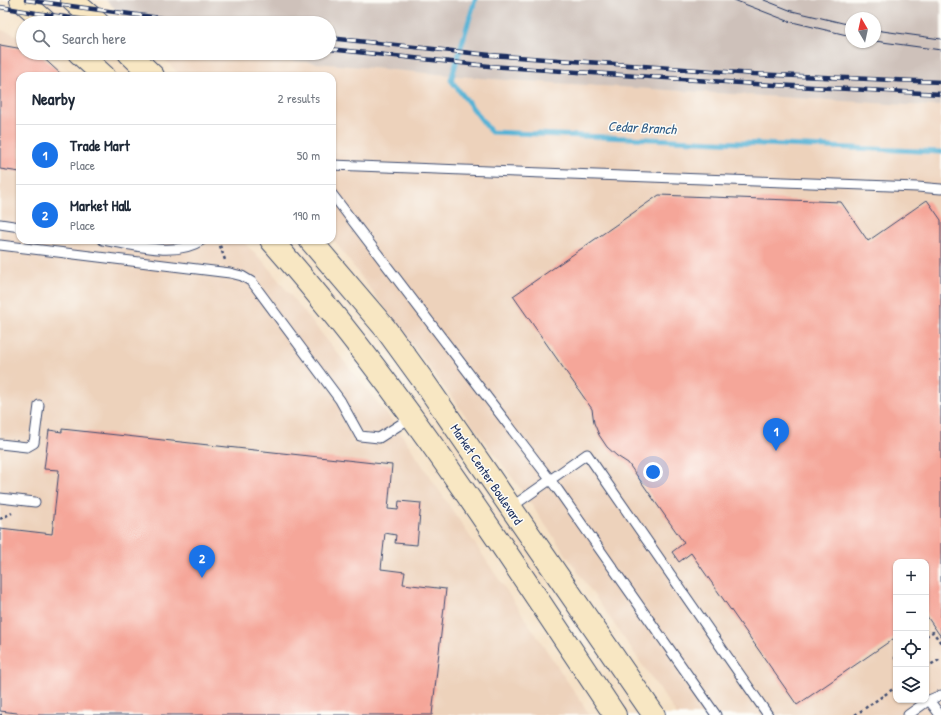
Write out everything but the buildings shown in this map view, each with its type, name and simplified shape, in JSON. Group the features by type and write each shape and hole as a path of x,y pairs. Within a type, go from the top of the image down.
{"street":[{"path":"21,0 39,16"},
{"path":"78,2 91,16"},
{"path":"87,60 100,72"},
{"path":"136,60 149,72"},
{"name":"Market Center Boulevard","path":"275,244 298,270 350,334 412,417 487,523 615,715"},
{"name":"Market Center Boulevard","path":"313,244 385,328 422,379 654,715"},
{"path":"487,523 510,508"}],"lane":[{"path":"336,165 941,189"},
{"path":"336,199 550,482 558,490 716,715"},
{"path":"0,224 16,226"},
{"path":"0,244 230,273 242,276 252,282 340,400 360,436 379,438 412,417"},
{"path":"129,244 170,249 182,248 195,244"},
{"path":"0,444 27,447 34,443 39,405"},
{"path":"510,508 550,482 587,454 768,715"},
{"path":"0,498 35,502"},
{"path":"940,715 929,700 941,695"},
{"path":"908,715 925,703"}],"path":[{"path":"219,244 230,273"},
{"path":"929,634 933,632 941,643"},
{"path":"928,667 941,659"},
{"path":"855,715 893,689"}],"shaded area":[{"path":"106,0 941,0 941,106 491,79 283,60 336,60 336,16 122,16"},
{"path":"0,30 16,35 16,60 49,60 62,72 16,72 16,244 245,244 263,261 394,423 590,715 0,715"},
{"path":"165,60 283,60 491,79 941,106 941,715 677,715 517,484 336,243 336,72 177,72"}],"waterway":[{"name":"Cedar Branch","path":"475,0 451,80 491,132 941,152"}],"tram line":[{"path":"734,0 788,21 845,35"},
{"path":"764,0 792,11 845,24"},
{"path":"881,31 941,39"},
{"path":"881,42 941,50"}],"railway":[{"path":"26,0 145,16"},
{"path":"0,7 58,16"},
{"path":"336,39 490,55 754,74 941,82"},
{"path":"336,50 489,66 755,84 941,94"}],"place":[{"name":"Trade Mart","path":"776,451"},
{"name":"Market Hall","path":"202,578"}]}
